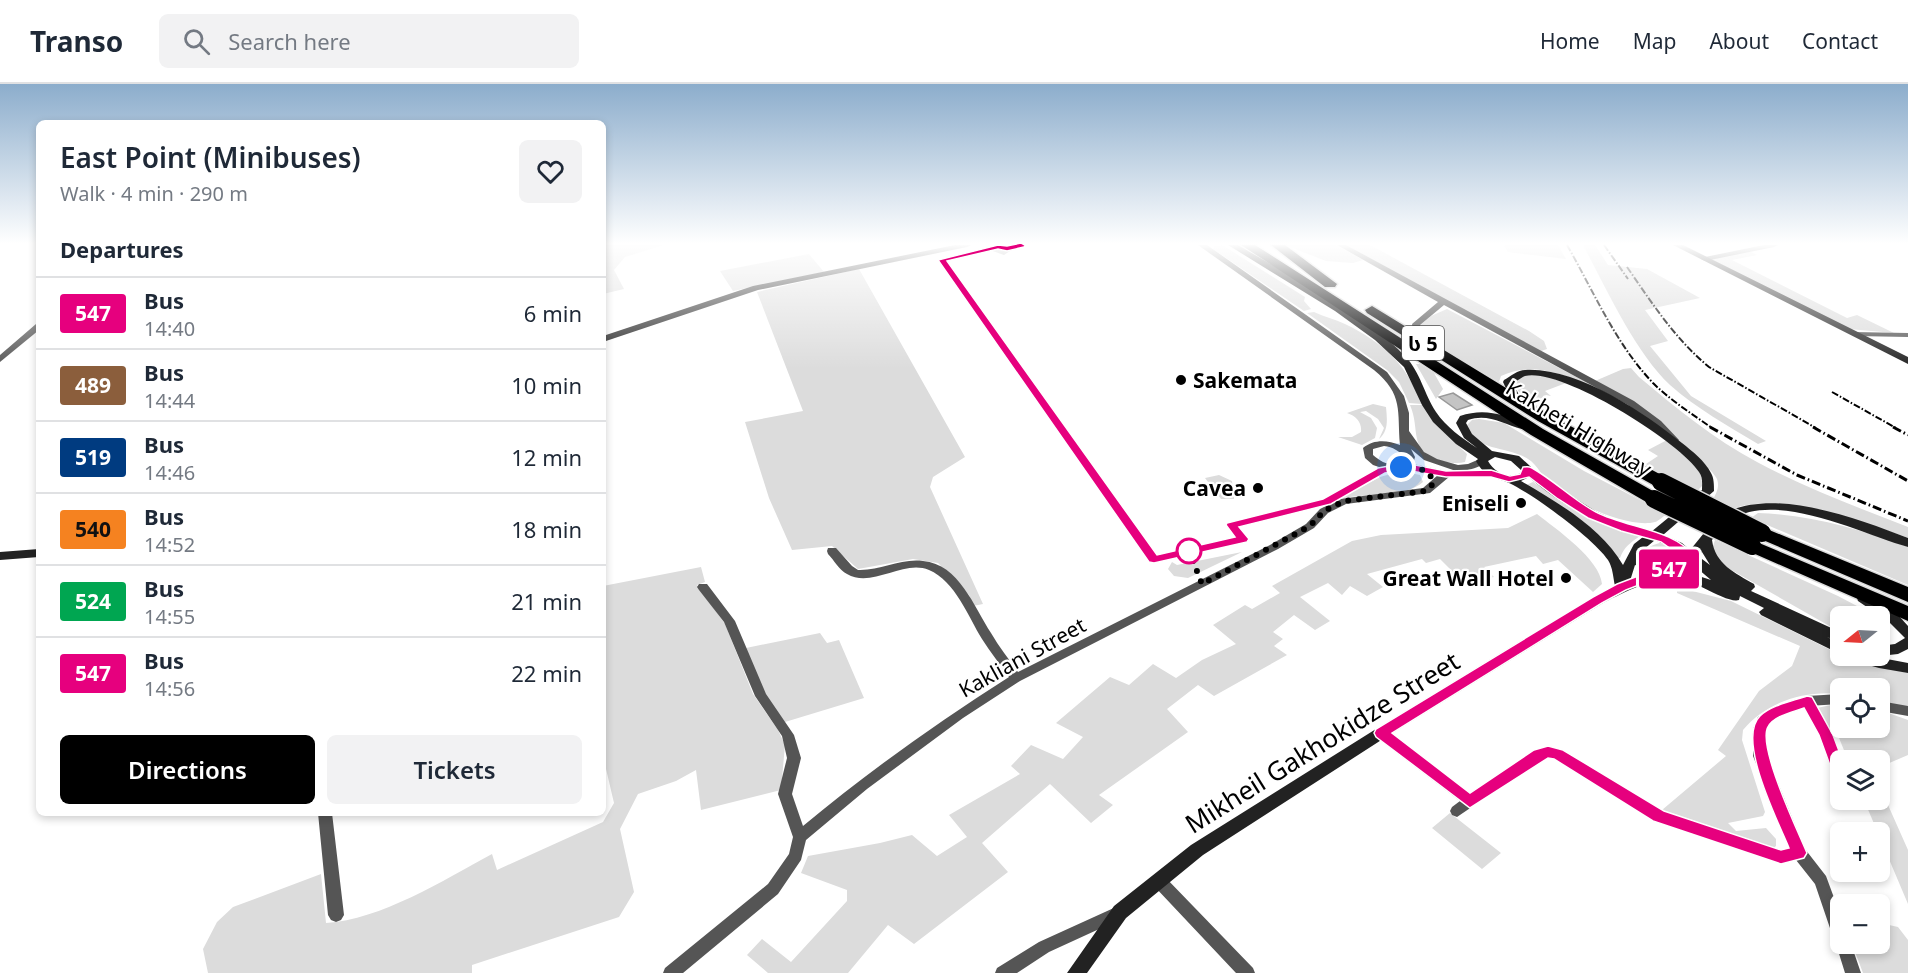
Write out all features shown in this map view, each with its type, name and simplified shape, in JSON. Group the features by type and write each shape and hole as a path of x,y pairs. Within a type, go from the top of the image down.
{"highway":[{"name":"Kakheti Highway","path":"1312,286 1538,432 1757,539 1858,584 1908,614"},
{"name":"Kakheti Highway","path":"1334,286 1572,434 1658,491"},
{"path":"1373,335 1434,365"},
{"name":"Kakheti Highway","path":"1858,584 1908,595"}],"main road":[{"path":"606,338 763,286"},
{"path":"1299,286 1357,322 1402,359 1421,386 1429,407 1466,447 1487,458 1515,458 1562,497 1593,515 1625,529 1665,539 1678,546 1718,579 1830,632"},
{"path":"1760,286 1908,361"},
{"path":"1517,401 1508,382 1515,375 1534,371 1556,374 1605,398 1677,443 1705,470 1708,490 1638,547 1621,587"},
{"path":"1538,432 1492,415 1476,414 1464,418 1461,423 1468,436 1487,458 1491,473 1509,479 1559,511 1612,557 1618,566 1621,587"},
{"path":"1509,479 1524,477 1527,470"},
{"path":"1621,587 1679,565 1727,517 1744,509 1762,506 1803,511 1855,524 1908,543"},
{"path":"1706,540 1706,552 1717,566 1810,623"},
{"path":"0,556 36,553"},
{"path":"1632,557 1643,565 1661,572 1691,577 1830,644"},
{"path":"1621,587 1654,581 1688,583 1749,604"},
{"path":"1858,584 1908,587"},
{"path":"1858,584 1908,634"},
{"name":"Mikheil Gakhokidze Street","path":"1076,973 1120,912 1197,850 1381,733 1621,587"},
{"path":"1890,650 1898,649 1908,642"},
{"path":"1890,665 1908,668"}],"street":[{"path":"1262,286 1382,371 1391,381 1403,403 1404,445 1408,460 1430,475 1434,483 1446,474"},
{"path":"1415,286 1642,410 1677,443"},
{"path":"1425,344 1418,335 1416,324 1443,302"},
{"path":"0,358 36,328"},
{"path":"1856,334 1908,335"},
{"path":"1405,424 1411,444 1417,453 1441,464 1458,468"},
{"path":"1408,460 1458,468 1470,467 1487,458"},
{"path":"1420,468 1446,474 1491,473"},
{"name":"Kakliani Street","path":"800,837 872,778 959,715 1016,678 1274,547 1310,526 1324,511 1344,501 1426,491 1434,483"},
{"path":"832,551 851,572 860,575 916,564 929,565 941,572 966,598 981,628 1016,678"},
{"path":"671,973 773,889 796,856 800,837 785,794 794,758 788,735 760,696 729,621 703,587"},
{"path":"1830,700 1807,701 1773,714 1763,721 1759,729 1760,756 1799,853 1821,881 1830,906"},
{"path":"1890,708 1908,711"},
{"path":"1381,733 1470,801"},
{"path":"1457,811 1540,754 1548,752 1558,754 1659,816 1781,857 1799,853"},
{"path":"325,816 336,915"},
{"path":"1159,881 1247,973"},
{"path":"1002,973 1044,947 1120,912"},
{"path":"1847,954 1853,973"}],"shaded area":[{"path":"606,286 623,286 624,289 606,293"},
{"path":"730,286 755,286 733,291"},
{"path":"781,286 869,286 965,457 933,477 930,487 983,604 973,606 969,595 938,563 913,559 858,569 832,546 792,550 769,498 745,422 803,411 757,292"},
{"path":"1268,286 1288,286 1305,297 1304,301 1311,309 1304,311"},
{"path":"1420,286 1447,286 1529,331 1544,341 1547,349 1538,352"},
{"path":"1605,286 1679,286 1700,298 1645,310 1668,341 1650,346 1691,396 1766,441 1758,444 1712,416 1670,385 1645,355"},
{"path":"1765,286 1785,286 1847,318 1857,315 1894,333 1849,329"},
{"path":"1447,309 1624,402 1579,381 1548,371 1532,369 1516,371 1501,376 1499,382 1455,357 1425,333 1420,325 1431,316"},
{"path":"1314,312 1359,331 1382,347 1409,377 1422,404 1409,403 1399,382 1387,370 1307,313"},
{"path":"1416,364 1434,373 1443,389 1436,399"},
{"path":"1631,368 1681,411 1741,453 1812,489 1908,527 1908,538 1845,517 1794,506 1748,505 1731,510 1712,501 1718,485 1717,479 1710,470 1681,444 1595,381"},
{"path":"1531,374 1566,383 1545,391 1551,396 1546,395 1537,401 1521,394 1514,386 1515,378"},
{"path":"1373,404 1386,407 1386,428 1379,439 1384,428 1378,419 1366,411 1360,412 1371,418 1377,428 1375,438 1362,445 1338,437 1352,437 1361,432 1358,420 1347,413"},
{"path":"1410,405 1423,405 1436,424 1467,454 1465,462 1442,461 1424,452 1417,439"},
{"path":"1472,420 1504,423 1584,471 1667,514 1656,521 1631,522 1587,507 1553,486 1528,459 1477,440 1467,425"},
{"path":"1667,440 1701,470 1702,486 1695,493 1663,478 1646,464 1658,456 1648,450"},
{"path":"1401,471 1420,475 1423,482 1406,491 1339,499 1380,477"},
{"path":"1219,475 1232,481 1234,499 1221,499 1205,478"},
{"path":"1533,482 1584,514 1640,536 1628,545 1620,558 1616,558 1526,485"},
{"path":"1758,513 1778,514 1834,524 1908,547 1908,585 1751,518"},
{"path":"1537,514 1576,545 1594,565 1602,584 1593,592 1558,560 1543,564 1536,556 1484,567 1494,577 1464,583 1440,559 1426,563 1422,559 1367,574 1383,587 1367,596 1350,586 1342,595 1328,583 1300,597 1330,621 1315,630 1294,615 1273,632 1283,639 1274,646 1287,655 1214,696 1198,685 1167,709 1188,732 1099,795 1113,805 1091,823 1050,784 982,843 1008,872 914,944 888,925 848,973 768,973 747,955 762,939 791,962 847,901 847,890 801,873 808,856 912,835 937,856 967,837 949,815 1020,774 1011,766 1031,745 1063,759 1083,737 1056,723 1110,677 1129,685 1153,664 1176,678 1202,660 1236,644 1213,625 1245,605 1252,609 1280,593 1272,586 1352,541 1381,535 1508,528"},
{"path":"1715,540 1857,606 1830,606 1830,626 1726,567 1714,556"},
{"path":"1660,543 1674,549 1675,556 1656,567 1640,558 1648,548"},
{"path":"1242,552 1188,578 1174,576 1168,569 1172,562 1177,565"},
{"path":"701,567 705,582 697,585 725,624 753,694 778,730 785,745 781,790 701,810 696,770 676,781 638,794 620,829 634,892 619,917 472,965 472,973 208,973 203,949 217,922 233,907 321,874 326,923 347,920 390,907 492,854 497,870 603,822 614,803 606,769 606,585"},
{"path":"1677,587 1731,601 1830,650 1830,666 1877,666 1908,673 1908,707 1890,703 1890,678 1830,678 1830,693 1800,696 1775,705 1752,720 1743,730 1742,740 1765,812 1763,816 1728,823 1736,831 1766,828 1776,839 1776,846 1772,849 1662,810 1726,756 1718,750 1759,691 1792,666 1800,646 1677,593"},
{"path":"820,633 827,643 839,640 864,698 785,722 765,696 746,648"},
{"path":"1830,705 1830,731 1827,730 1817,708"},
{"path":"1890,714 1908,720 1908,755 1890,763 1890,750 1844,750 1839,738 1890,738"},
{"path":"1868,810 1890,810 1908,850 1908,904 1890,861 1890,822 1873,822"},
{"path":"1450,813 1501,853 1482,869 1432,828"},
{"path":"1890,925 1898,927 1908,940 1908,973 1863,973 1856,954 1890,954"}],"building":[{"path":"1453,393 1472,405 1457,410 1439,397"}],"railway":[{"path":"1589,286 1616,334 1640,368 1653,383 1681,407 1712,428"},
{"path":"1641,286 1685,345 1709,367 1816,428"},
{"path":"1832,392 1896,428"},
{"path":"1710,427 1797,475 1908,521"},
{"path":"1813,427 1908,481"},
{"path":"1893,427 1908,435"}],"bus line":[{"name":"547","path":"961,286 1154,559 1243,539 1231,525 1327,502 1382,470 1405,466 1446,474 1491,473 1509,479 1524,477 1527,470 1562,497 1593,515 1625,529 1665,539 1678,546 1689,557 1679,565 1621,587 1598,600 1381,733 1470,801 1540,754 1548,752 1558,754 1659,816 1718,838 1781,857 1799,853 1760,756 1759,729 1763,721 1773,714 1807,701 1826,735 1831,750"}],"place":[{"name":"Sakemata","path":"1181,380"},
{"name":"Cavea","path":"1258,488"},
{"name":"Eniseli","path":"1521,503"},
{"name":"Great Wall Hotel","path":"1566,578"}],"route":[{"path":"1189,551 1202,584 1310,526 1324,511 1344,501 1426,491 1434,483 1430,475 1420,468 1401,467"}]}
